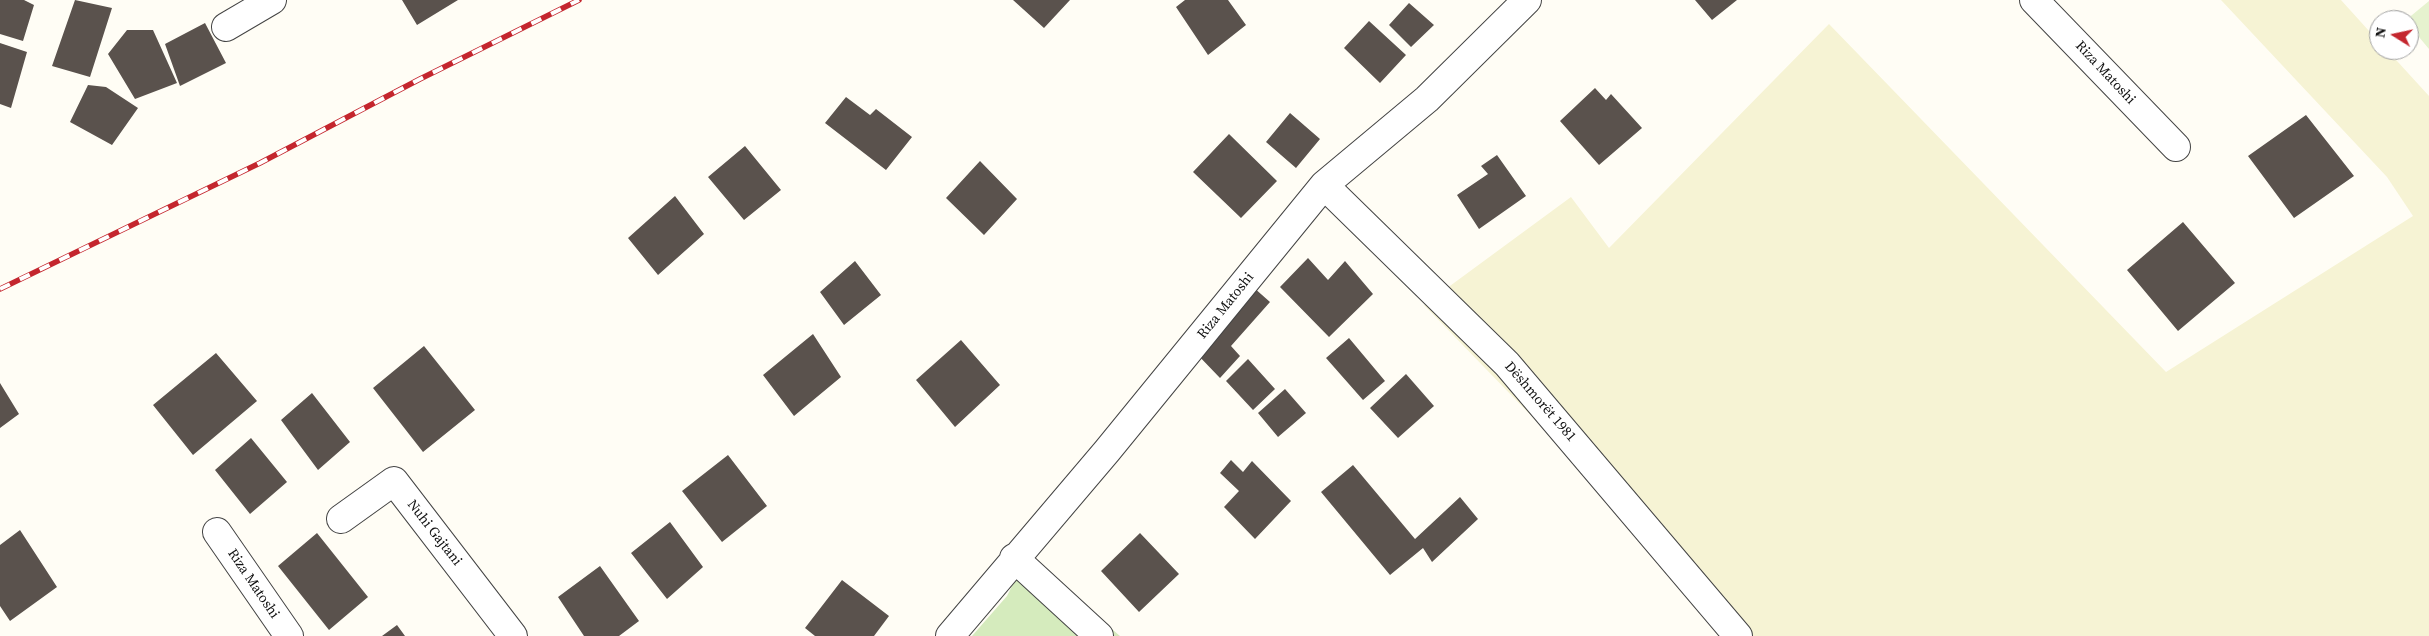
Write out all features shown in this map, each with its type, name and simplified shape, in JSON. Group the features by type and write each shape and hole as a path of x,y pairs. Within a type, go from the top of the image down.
{"street":[{"path":"226,27 272,0"},
{"name":"Riza Matoshi","path":"950,636 1014,558 1107,451 1324,185 1426,99 1527,0"},
{"name":"Riza Matoshi","path":"2034,0 2176,147"},
{"name":"Dëshmorët 1981","path":"1324,185 1508,364 1738,636"},
{"name":"Nuhi Gajtani","path":"342,519 394,481 513,636"},
{"name":"Riza Matoshi","path":"217,532 289,636"},
{"path":"1014,558 1099,636"}],"shaded area":[{"path":"2221,0 2341,0 2369,31 2369,60 2396,60 2429,96 2429,636 1723,636 1545,430 1424,305 1571,197 1609,248 1829,24 2166,372 2413,216 2387,177"}],"green space":[{"path":"2429,1 2429,49 2419,37 2418,10"},
{"path":"1027,556 1120,636 972,636 1007,596"}],"building":[{"path":"0,0 24,0 34,5 23,41 0,34"},
{"path":"75,0 112,8 90,77 52,66"},
{"path":"402,0 458,0 417,25"},
{"path":"1013,0 1070,0 1044,28"},
{"path":"1185,0 1228,0 1246,25 1208,55 1176,7"},
{"path":"1695,0 1737,0 1712,20"},
{"path":"1409,3 1434,25 1411,47 1389,25"},
{"path":"1369,21 1406,55 1380,83 1344,48"},
{"path":"205,23 226,63 180,86 165,44"},
{"path":"127,30 153,30 177,83 135,99 108,54"},
{"path":"0,43 27,52 11,108 0,104"},
{"path":"88,85 106,87 138,108 112,145 70,122"},
{"path":"1595,88 1606,100 1611,94 1642,128 1599,165 1560,121"},
{"path":"846,97 870,115 876,109 912,137 886,170 825,123"},
{"path":"1290,113 1320,139 1296,168 1266,142"},
{"path":"2306,115 2354,176 2294,218 2248,156"},
{"path":"1229,134 1277,181 1241,218 1193,172"},
{"path":"745,146 781,190 744,220 708,177"},
{"path":"1497,155 1526,196 1479,229 1457,195 1488,174 1481,166"},
{"path":"980,161 1017,199 984,235 946,198"},
{"path":"675,196 704,234 658,275 628,238"},
{"path":"2183,222 2235,283 2178,331 2127,270"},
{"path":"1308,258 1328,280 1345,261 1373,294 1329,337 1280,287"},
{"path":"855,261 881,295 844,325 820,292"},
{"path":"1253,287 1270,302 1231,346 1240,356 1220,378 1195,352"},
{"path":"813,334 841,377 794,416 763,375"},
{"path":"1349,338 1385,381 1363,400 1326,358"},
{"path":"961,340 1000,385 955,427 916,380"},
{"path":"424,346 475,410 423,452 373,388"},
{"path":"216,353 257,401 193,455 153,405"},
{"path":"1248,359 1275,389 1253,410 1226,381"},
{"path":"1406,374 1434,406 1398,438 1370,408"},
{"path":"0,383 19,414 0,428"},
{"path":"1285,389 1306,413 1278,437 1258,413"},
{"path":"312,393 350,442 318,470 281,420"},
{"path":"251,438 287,482 250,514 215,470"},
{"path":"728,455 767,506 722,542 682,491"},
{"path":"1231,460 1243,472 1252,461 1291,501 1255,539 1224,507 1239,491 1220,473"},
{"path":"1353,465 1415,539 1460,497 1478,519 1432,562 1423,548 1390,575 1321,492"},
{"path":"670,522 703,567 667,599 631,553"},
{"path":"20,530 57,587 10,621 0,606 0,545"},
{"path":"317,533 368,597 329,630 278,566"},
{"path":"1140,533 1179,574 1139,612 1101,571"},
{"path":"600,566 639,621 619,636 584,636 558,597"},
{"path":"842,580 889,616 874,636 815,636 805,628"},
{"path":"397,625 405,636 382,636"}],"railway":[{"path":"0,289 260,163 420,79 579,0"}]}
